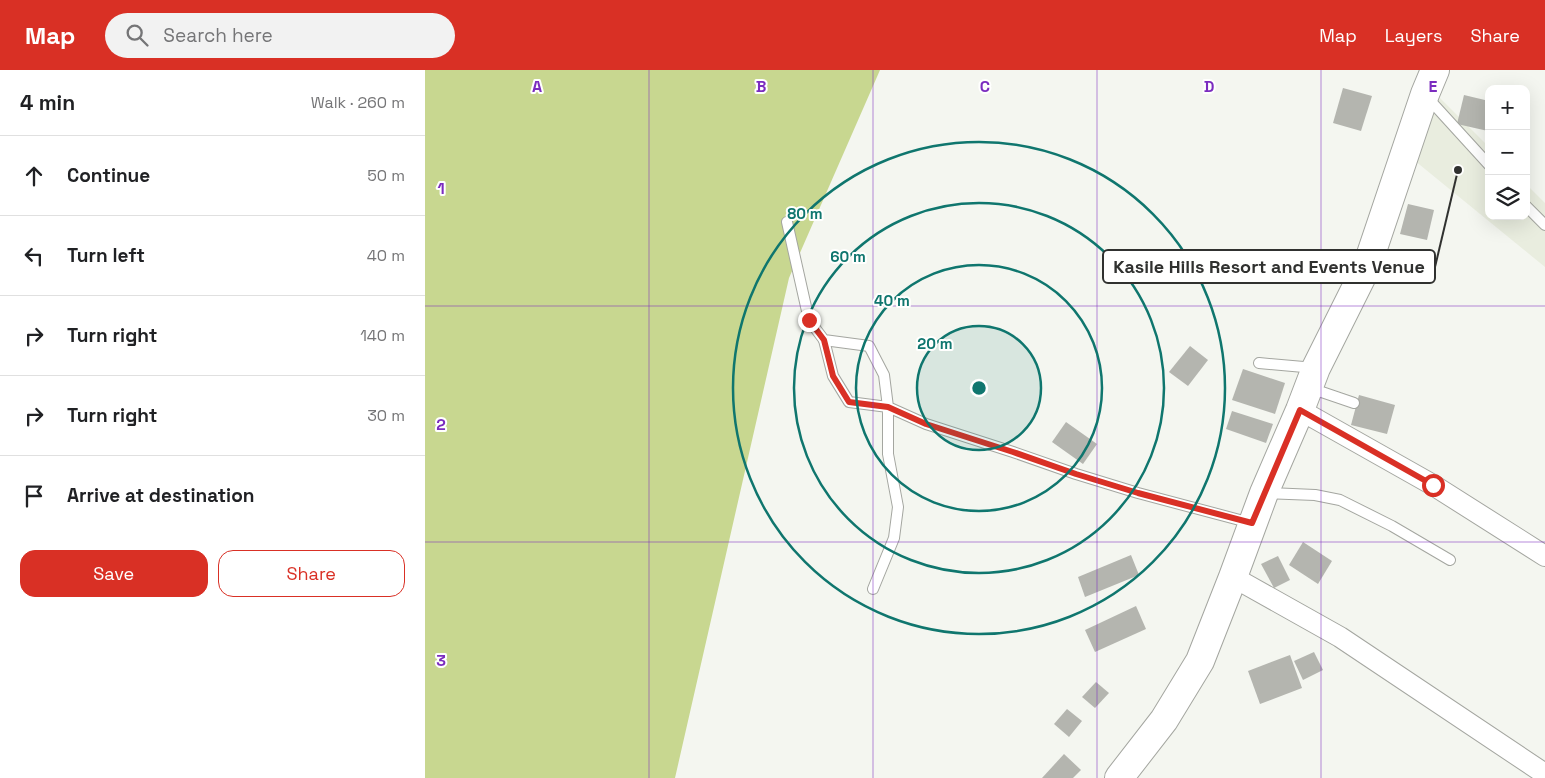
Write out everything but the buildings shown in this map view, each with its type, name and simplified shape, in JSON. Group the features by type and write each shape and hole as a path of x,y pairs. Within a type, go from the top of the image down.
{"main road":[{"path":"1119,778 1164,720 1200,661 1252,523 1308,388 1367,266 1430,82"}],"street":[{"path":"1308,388 1433,485 1545,556"},
{"path":"1233,577 1340,638 1545,774"}],"lane":[{"path":"1430,82 1485,159"},
{"path":"1530,210 1545,225"},
{"path":"787,222 809,320 824,340 833,376 849,402 888,407 926,424 1076,474 1138,493 1252,523"},
{"path":"824,340 869,346 884,375 888,407 888,454 899,507 894,538 873,589"},
{"path":"1259,363 1308,388 1354,403"},
{"path":"1264,494 1315,494 1340,500 1392,526 1450,560"}],"shaded area":[{"path":"1431,89 1485,143 1485,218 1409,156"},
{"path":"1530,188 1545,203 1545,267 1487,220 1530,220"}],"green space":[{"path":"425,70 880,70 789,278 675,778 425,778"}],"place":[{"name":"Kasile Hills Resort and Events Venue","path":"1458,170"}],"route":[{"path":"809,320 824,340 833,376 849,402 888,407 926,424 1138,493 1252,523 1300,410 1433,485"}]}
